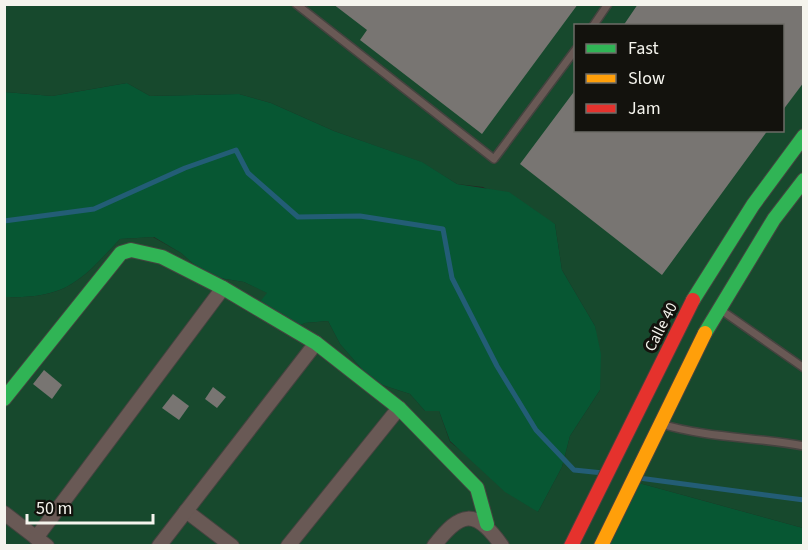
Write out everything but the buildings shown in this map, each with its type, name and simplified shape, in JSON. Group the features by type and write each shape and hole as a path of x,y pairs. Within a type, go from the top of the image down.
{"main road":[{"name":"Calle 40","path":"572,546 684,314 753,205 804,136"},
{"path":"601,546 719,309 774,219 801,189"},
{"path":"4,399 121,253 131,250 162,256 223,288 316,343 399,408 477,488 486,524"}],"street":[{"path":"4,513 42,542 223,288"},
{"path":"159,546 316,343"},
{"path":"288,546 399,408"},
{"path":"186,511 232,546"},
{"path":"434,546 452,523 468,518 486,524 502,546"}],"lane":[{"path":"296,4 494,159 574,52"},
{"path":"594,24 608,4"},
{"path":"719,309 804,368"},
{"path":"661,424 706,435 760,438 804,446"}],"green space":[{"path":"5,5 803,5 803,528 639,483 608,545 5,545 5,297 26,297 58,291 83,276 120,239 153,237 181,253 207,276 244,282 268,293 283,332 305,323 328,321 340,344 373,382 410,394 425,411 439,411 450,442 538,512 562,467 570,436 600,390 595,326 562,270 555,224 483,187 457,184 421,162 334,131 271,103 239,94 150,96 127,83 52,96 5,92"},
{"path":"127,83 150,96 239,94 271,103 334,131 422,162 457,184 509,192 555,224 562,270 595,326 601,354 600,390 570,436 562,467 538,512 505,492 450,441 439,411 425,411 410,394 373,382 340,344 328,321 305,323 283,333 259,303 267,293 244,282 207,276 181,253 154,237 120,239 83,276 58,291 26,297 5,297 5,92 52,96"},
{"path":"639,483 803,528 803,545 608,546"}],"waterway":[{"path":"4,221 94,209 185,168 236,150 248,173 298,217 360,216 443,229 452,278 497,366 536,430 574,470 603,473"},
{"path":"639,478 804,500"}],"traffic: fast":[{"path":"693,300 753,205 804,136"},
{"path":"705,333 774,219 804,180"},
{"path":"4,399 121,253 131,250 162,257 223,288 316,343 399,408 477,488 487,524"}],"traffic: slow":[{"path":"601,546 705,333"}],"traffic: jam":[{"path":"571,546 693,300"}]}
